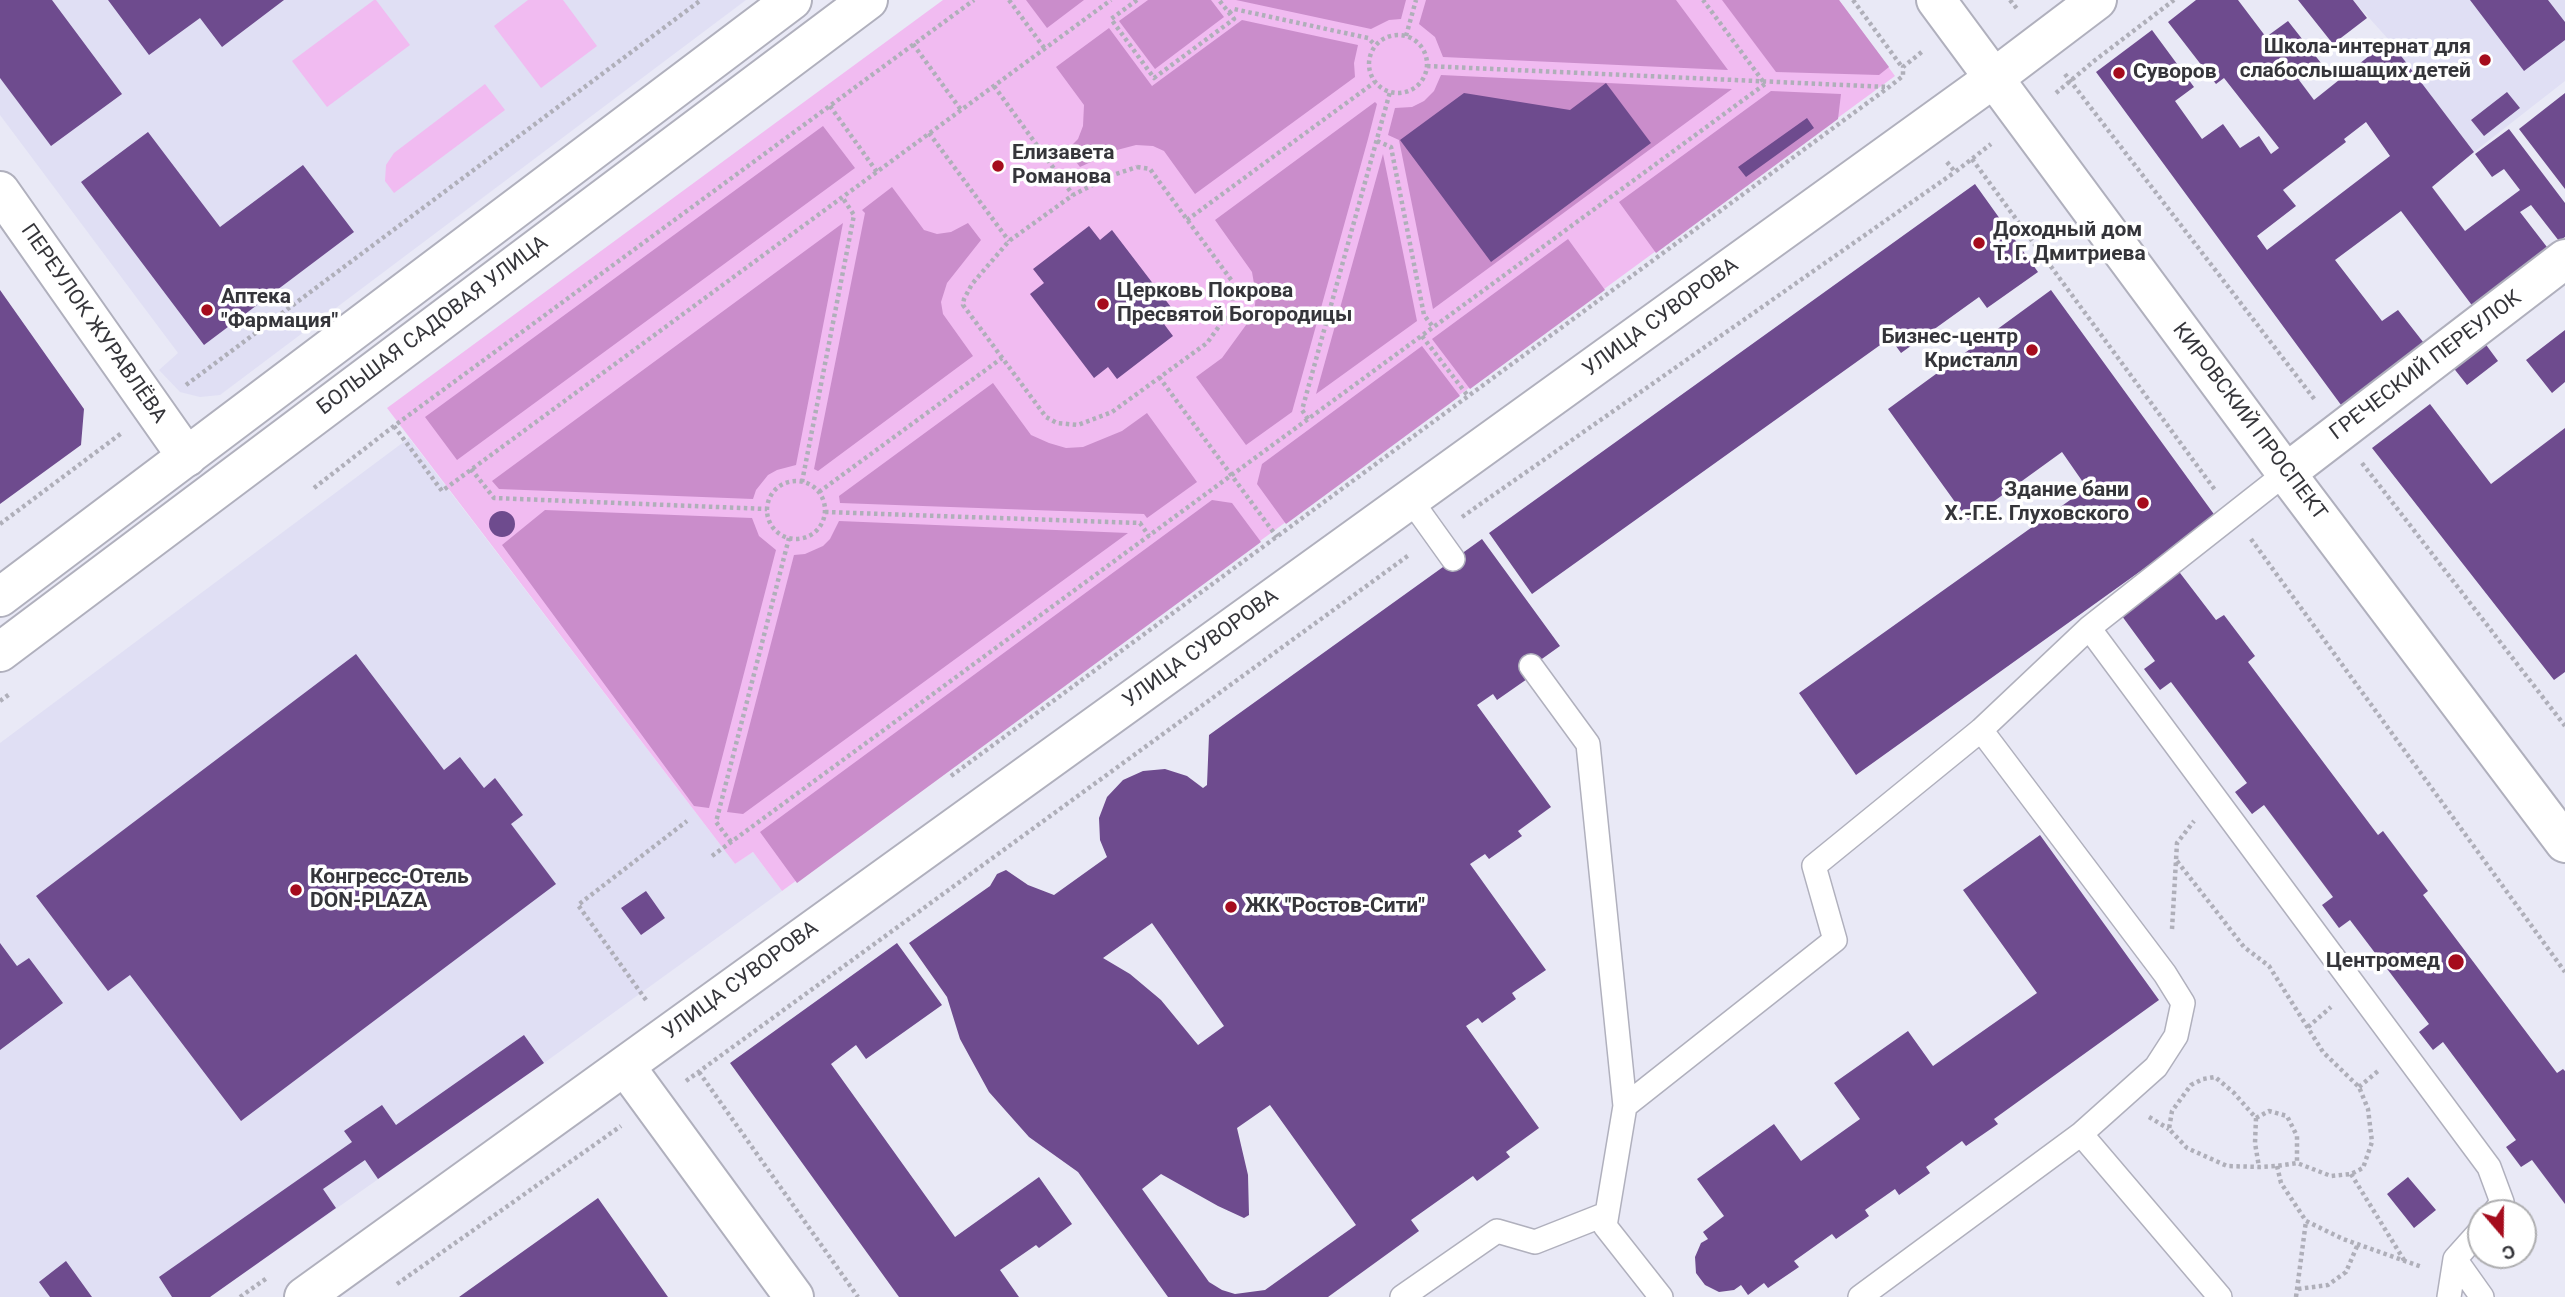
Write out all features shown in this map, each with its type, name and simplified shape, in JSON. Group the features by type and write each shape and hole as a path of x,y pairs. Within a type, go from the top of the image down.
{"street":[{"name":"БОЛЬШАЯ САДОВАЯ УЛИЦА","path":"0,597 792,0"},
{"name":"БОЛЬШАЯ САДОВАЯ УЛИЦА","path":"0,652 867,0"},
{"name":"КИРОВСКИЙ ПРОСПЕКТ","path":"1936,0 2286,473 2565,843"},
{"name":"УЛИЦА СУВОРОВА","path":"304,1297 1994,78 2097,0"},
{"name":"ПЕРЕУЛОК ЖУРАВЛЁВА","path":"0,191 187,457"},
{"name":"ГРЕЧЕСКИЙ ПЕРЕУЛОК","path":"2286,473 2565,260"},
{"path":"625,1066 794,1297"}],"lane":[{"path":"1625,1105 1835,940 1814,866 1981,730 2089,628 2286,473"},
{"path":"1410,499 1453,559"},
{"path":"2089,628 2489,1167 2501,1199"},
{"path":"1531,666 1588,744 1625,1105 1605,1226 1661,1297"},
{"path":"1860,1297 2081,1133 2156,1067 2176,1036 2183,1003 2165,974 1981,730"},
{"path":"2081,1133 2220,1297"},
{"path":"1402,1297 1497,1231 1535,1242 1606,1214"},
{"path":"2450,1289 2455,1259 2467,1246"},
{"path":"2455,1259 2483,1297"}],"path":[{"path":"0,524 701,0"},
{"path":"314,488 394,426 974,0"},
{"path":"1009,0 1045,49"},
{"path":"394,426 442,491 1111,0"},
{"path":"1137,0 1111,19 1154,78 1234,19 1219,0"},
{"path":"1406,36 1416,0"},
{"path":"712,856 1765,84 1703,0"},
{"path":"1853,0 1903,67"},
{"path":"2010,0 2565,726"},
{"path":"2071,82 2094,61 2174,0"},
{"path":"1229,13 1234,9 1368,38 1375,45"},
{"path":"1389,36 1406,36 1419,44 1427,66 1421,81 1414,87 1399,93 1390,92 1375,82 1368,67 1369,60 1375,45 1389,36"},
{"path":"913,44 961,110"},
{"path":"950,777 1889,87 1427,66"},
{"path":"1187,220 1375,82"},
{"path":"993,86 1073,195"},
{"path":"1308,419 1302,410 1390,92"},
{"path":"830,106 877,172"},
{"path":"929,133 1009,241"},
{"path":"1377,141 1391,147 1424,315 1433,327"},
{"path":"1972,159 2565,972"},
{"path":"1147,168 1232,281 1233,307 1207,343 1112,412 1068,426 1046,417 963,303 972,284 1009,241 1073,195 1124,170 1147,168"},
{"path":"858,1297 698,1072 1436,535 1955,172"},
{"path":"802,482 854,215 842,197"},
{"path":"1422,336 1468,396"},
{"path":"819,492 1002,358"},
{"path":"1159,377 1304,574"},
{"path":"471,469 494,498 767,509"},
{"path":"793,481 802,482 819,492 825,512 820,528 813,534 797,540 777,532 772,527 767,509 768,501 778,488 793,481"},
{"path":"825,512 1140,523 1149,536"},
{"path":"731,842 716,822 789,538"},
{"path":"2165,974 2174,916 2177,843 2213,794"},
{"path":"648,1003 578,905 687,821"},
{"path":"2177,861 2244,947 2269,966 2323,1052 2359,1087 2368,1109 2371,1142 2363,1168 2351,1174 2331,1176 2297,1163 2259,1167 2227,1166 2187,1148 2169,1129 2172,1111 2191,1085 2215,1077 2234,1093 2256,1118 2255,1143 2259,1167"},
{"path":"2256,1118 2269,1111 2287,1116 2297,1136 2297,1163"},
{"path":"390,1289 621,1126"},
{"path":"2277,1166 2281,1183 2306,1222 2405,1261 2450,1289"},
{"path":"2351,1174 2379,1215 2405,1261"},
{"path":"2296,1297 2306,1222"},
{"path":"2298,1289 2328,1285 2346,1272 2358,1244"}],"shaded area":[{"path":"0,0 746,0 220,395 200,397 180,392 159,370 178,353 0,115"},
{"path":"374,0 410,45 327,107 292,61"},
{"path":"528,0 563,0 597,46 541,88 494,26"},
{"path":"943,0 1839,0 1895,76 782,891 753,852 735,864 387,408"},
{"path":"1026,0 1084,0 1047,28"},
{"path":"1148,0 1211,0 1224,17 1155,69 1119,21"},
{"path":"1236,0 1406,0 1401,19 1389,20 1371,29"},
{"path":"1426,0 1676,0 1728,70 1443,57 1435,37 1419,24"},
{"path":"1722,0 1839,0 1889,67 1879,75 1776,72"},
{"name":"Школа-интернат для слабослышащих детей","path":"2353,0 2565,0 2565,81 2474,152 2389,40"},
{"path":"1242,20 1358,45 1354,63 1355,77 1195,194 1164,151 1153,146 1136,145 1117,150 1080,167 1067,150 1078,139 1083,126 1084,105 1056,67 1109,28 1152,86"},
{"path":"1441,75 1732,89 1433,309 1399,140 1388,135 1395,108 1412,107 1424,101 1434,91"},
{"path":"485,84 505,110 394,193 385,181 386,165 394,153"},
{"path":"1771,91 1841,94 1838,119 1656,253 1619,202"},
{"path":"1375,102 1377,104 1368,139 1292,412 1246,445 1196,377 1222,358 1254,314 1256,295 1252,272 1215,220"},
{"path":"823,126 855,168 457,460 425,417"},
{"path":"1383,154 1417,321 1316,394"},
{"path":"892,187 924,230 937,234 951,232 968,223 981,240 947,283 941,302 943,314 973,356 818,471 814,469 865,213 862,210"},
{"path":"843,223 796,465 768,475 756,490 753,499 499,489 492,481"},
{"path":"1568,239 1605,290 1470,389 1432,339"},
{"path":"1422,346 1460,396 1286,524 1257,484 1262,464"},
{"path":"993,383 1031,435 1066,448 1083,447 1122,431 1147,413 1197,482 1147,518 1144,514 840,503 839,496"},
{"path":"409,438 735,864 753,852 782,891 544,1063 210,1297 0,1297 0,743"},
{"path":"1212,500 1232,503 1261,542 797,883 760,832"},
{"path":"545,510 752,518 759,536 776,550 709,808 694,806 502,545"},
{"path":"839,521 1128,533 743,814 727,812 794,555 805,554 823,546 830,539"}],"building":[{"path":"0,0 52,0 122,94 51,146 0,78"},
{"path":"108,0 284,0 222,47 200,18 149,55"},
{"path":"2196,0 2238,0 2266,37 2288,21 2321,63 2299,80 2314,100 2389,40 2474,152 2432,187 2465,231 2520,190 2504,169 2492,177 2475,154 2509,129 2565,203 2565,237 2559,241 2531,205 2520,212 2550,251 2474,308 2401,211 2335,260 2382,321 2398,310 2427,347 2344,409 2096,72 2152,30 2194,87 2175,101 2202,139 2223,124 2240,148 2259,136 2271,154 2279,148 2224,78 2216,84 2168,22","holes":["2366,122 2390,156 2267,250 2257,236 2296,206 2283,190 2346,142 2344,139"]},
{"path":"2298,0 2353,0 2367,18 2333,44"},
{"path":"2470,0 2548,0 2565,22 2565,40 2524,71"},
{"path":"1606,83 1651,143 1491,262 1400,140 1464,93 1570,110"},
{"path":"2507,92 2520,108 2484,136 2471,120"},
{"path":"2565,93 2565,189 2519,129"},
{"path":"1807,118 1814,128 1746,177 1738,167"},
{"path":"148,132 220,227 303,165 354,232 204,345 81,182"},
{"path":"1975,184 2038,272 1987,308 1979,297 1901,353 1890,338 1532,594 1489,533"},
{"name":"Церковь Покрова Пресвятой Богородицы","path":"1089,226 1100,240 1112,230 1177,315 1164,324 1173,336 1117,379 1108,367 1094,378 1030,294 1044,283 1033,269"},
{"path":"0,290 84,409 81,445 0,504"},
{"path":"2051,290 2216,517 1856,775 1799,693 2087,488 2062,452 1968,520 1888,409"},
{"path":"2565,330 2565,382 2552,393 2526,360"},
{"path":"2484,342 2498,361 2467,385 2452,366"},
{"path":"2430,404 2491,484 2565,428 2565,672 2554,680 2372,448"},
{"path":"502,511 511,515 515,524 511,533 502,537 493,533 489,524 493,515"},
{"name":"ЖК \"Ростов-Сити\"","path":"1482,539 1560,646 1525,671 1530,677 1497,700 1493,694 1477,705 1551,807 1518,831 1522,836 1489,859 1485,854 1470,864 1546,970 1512,993 1516,999 1482,1023 1478,1018 1466,1026 1539,1128 1506,1152 1510,1157 1477,1181 1473,1176 1411,1220 1419,1231 1328,1297 1168,1297 1078,1172 1029,1137 989,1092 960,1039 947,997 909,943 990,886 997,874 1006,870 1028,885 1054,895 1107,857 1100,840 1099,818 1107,797 1123,780 1143,771 1165,769 1187,776 1203,788 1207,785 1209,735","holes":["1152,923 1224,1026 1198,1045 1161,1000 1130,974 1103,958","1270,1105 1356,1225 1265,1290 1235,1294 1209,1282 1142,1189 1161,1174 1218,1206 1244,1218 1249,1215 1248,1175 1237,1128"]},
{"path":"2177,569 2216,620 2224,615 2255,656 2248,662 2378,835 2383,831 2428,891 2423,895 2557,1073 2563,1069 2565,1071 2565,1204 2532,1160 2521,1167 2506,1147 2516,1140 2443,1042 2433,1050 2419,1032 2429,1024 2350,920 2339,928 2322,905 2333,897 2264,805 2252,814 2235,792 2247,783 2171,682 2160,690 2144,669 2155,661 2119,612"},
{"name":"Конгресс-Отель DON-PLAZA","path":"356,654 444,770 460,757 484,788 495,778 523,815 511,824 556,884 241,1121 130,975 108,991 36,896"},
{"path":"2040,835 2159,1000 1994,1119 1998,1124 1966,1146 1962,1141 1926,1167 1930,1173 1899,1195 1895,1189 1865,1210 1869,1216 1836,1239 1832,1234 1794,1261 1799,1267 1768,1288 1764,1283 1748,1295 1741,1285 1734,1290 1719,1292 1705,1285 1696,1273 1695,1257 1701,1243 1708,1239 1703,1232 1724,1216 1697,1179 1774,1124 1801,1161 1860,1119 1834,1083 1908,1031 1933,1066 2037,993 1963,890"},
{"path":"646,891 665,918 641,935 621,908"},
{"path":"0,943 17,966 29,958 63,1003 0,1050"},
{"path":"897,943 942,1005 866,1059 856,1045 831,1064 955,1237 1039,1177 1072,1224 1039,1248 1036,1245 1000,1270 1019,1297 899,1297 730,1063"},
{"path":"524,1035 544,1063 378,1179 365,1160 323,1189 336,1208 210,1297 172,1297 159,1277 352,1142 344,1131 382,1105 396,1125"},
{"path":"2408,1177 2436,1210 2414,1228 2387,1194"},
{"path":"598,1198 668,1297 459,1297"},
{"path":"66,1261 92,1297 50,1297 39,1282"}],"place":[{"name":"Школа-интернат для слабослышащих детей","path":"2485,60"},
{"name":"Суворов","path":"2119,73"},
{"name":"Елизавета Романова","path":"998,166"},
{"name":"Доходный дом Т. Г. Дмитриева","path":"1979,243"},
{"name":"Церковь Покрова Пресвятой Богородицы","path":"1103,304"},
{"name":"Аптека \"Фармация\"","path":"207,310"},
{"name":"Бизнес-центр Кристалл","path":"2032,350"},
{"name":"Здание бани Х.-Г.Е. Глуховского","path":"2143,503"},
{"name":"Конгресс-Отель DON-PLAZA","path":"296,890"},
{"name":"ЖК \"Ростов-Сити\"","path":"1231,907"},
{"name":"Центромед","path":"2456,962"}]}
